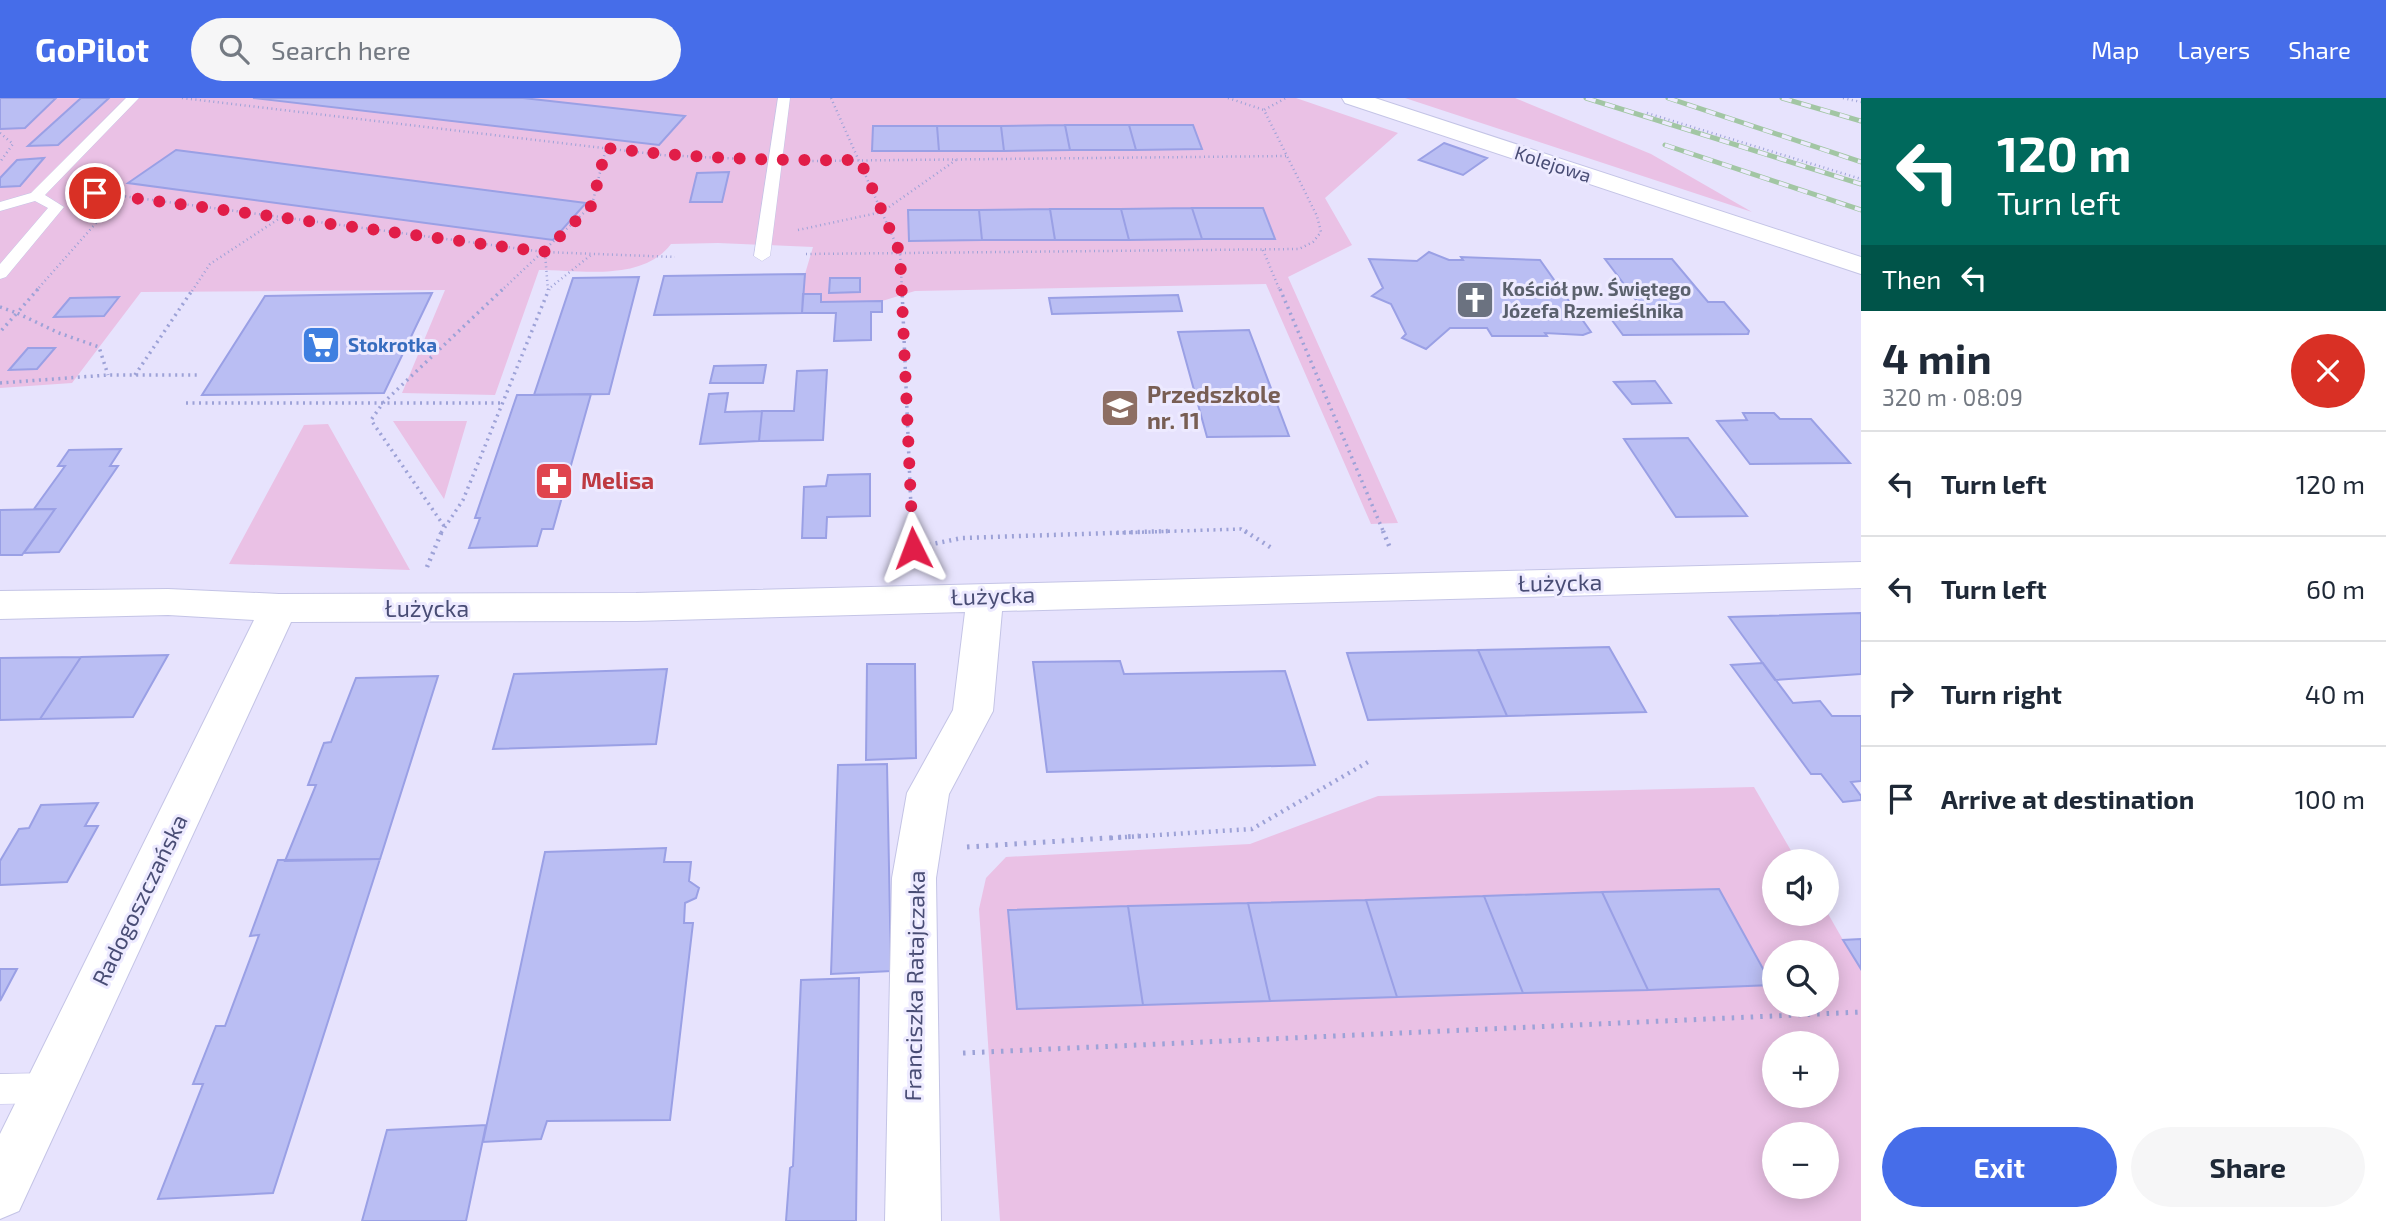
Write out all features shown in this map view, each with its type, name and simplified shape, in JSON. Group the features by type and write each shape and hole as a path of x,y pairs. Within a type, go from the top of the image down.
{"street":[{"name":"Kolejowa","path":"1353,98 1861,266"},
{"name":"Kolejowa","path":"1754,230 1861,276"},
{"name":"Łużycka","path":"0,605 168,602 279,608 636,607 1861,575"},
{"name":"Franciszka Ratajczaka","path":"914,1221 914,878 929,793 973,711 985,596"},
{"name":"Radogoszczańska","path":"0,1192 279,608"}],"lane":[{"path":"0,207 41,191 133,98"},
{"path":"762,256 784,98"},
{"path":"0,274 57,207 41,191"},
{"path":"0,1089 50,1088"}],"path":[{"path":"182,98 662,155 774,161 1286,156"},
{"path":"831,98 900,253 913,548"},
{"path":"806,254 1263,250 1299,249 1313,242 1321,232 1317,216 1264,110 1228,98"},
{"path":"1264,110 1286,98"},
{"path":"1843,98 1861,102"},
{"path":"1647,113 1861,178"},
{"path":"0,133 13,144 0,162"},
{"path":"444,526 371,420 383,403 592,205 606,148"},
{"path":"763,238 882,212 957,159"},
{"path":"41,191 120,196 544,252 675,257"},
{"path":"0,332 120,196"},
{"path":"135,375 210,264 280,217"},
{"path":"1263,250 1395,558"},
{"path":"544,252 550,287"},
{"path":"425,572 444,526 463,500 550,287 592,254"},
{"path":"0,307 99,347 108,375"},
{"path":"0,383 108,375 199,374"},
{"path":"186,403 502,403"},
{"path":"918,851 1252,829 1368,762"},
{"path":"989,1050 1861,1012"}],"shaded area":[{"path":"0,98 1296,98 1398,133 1325,198 1352,245 1288,277 1398,523 1371,524 1266,284 915,291 882,301 821,302 821,294 803,294 805,274 813,247 671,244 659,256 628,269 592,272 539,270 495,395 402,393 445,290 141,292 72,383 0,388"},
{"path":"1405,98 1515,98 1651,154 1752,212"},
{"path":"393,421 467,421 444,499"},
{"path":"328,424 410,570 229,564 304,425"},
{"path":"1754,787 1790,849 1762,849 1762,926 1835,926 1843,940 1861,939 1861,1221 1000,1221 979,909 986,878 1006,857 1250,844 1378,796"}],"building":[{"path":"0,98 56,98 25,128 0,129"},
{"path":"81,98 109,98 58,145 28,146"},
{"path":"253,98 523,98 685,116 659,145"},
{"path":"1065,125 1129,125 1136,150 1070,150"},
{"path":"1065,125 1070,150 1004,151 1001,126"},
{"path":"1129,125 1193,125 1202,149 1136,150"},
{"path":"873,126 937,126 939,151 872,151"},
{"path":"937,126 1001,126 1004,151 939,151"},
{"path":"1444,143 1487,158 1463,175 1419,160"},
{"path":"176,150 586,203 553,240 128,183"},
{"path":"44,158 20,186 0,187 0,178 17,160"},
{"path":"729,172 722,202 690,202 697,173"},
{"path":"1192,208 1263,208 1275,239 1202,239"},
{"path":"1192,208 1202,239 1129,240 1121,209"},
{"path":"1050,209 1121,209 1129,240 1055,240"},
{"path":"1050,209 1055,240 982,240 979,210"},
{"path":"908,210 979,210 982,240 909,241"},
{"name":"Kościół pw. Świętego Józefa Rzemieślnika","path":"1429,252 1449,260 1463,260 1461,257 1540,260 1591,332 1583,335 1545,333 1547,336 1492,336 1487,328 1450,328 1426,349 1402,338 1406,334 1391,304 1372,296 1383,288 1369,259 1417,261"},
{"path":"1605,259 1672,259 1708,302 1724,302 1749,331 1748,334 1623,335 1606,312 1645,312"},
{"path":"805,274 802,313 654,315 664,276"},
{"path":"639,277 609,394 534,395 573,278"},
{"path":"830,278 860,278 860,292 829,293"},
{"name":"Stokrotka","path":"432,293 384,393 202,395 265,296"},
{"path":"803,294 821,294 821,302 882,301 882,312 871,312 871,340 834,341 836,313 802,313"},
{"path":"1178,295 1182,311 1052,314 1049,298"},
{"path":"119,297 104,316 54,317 70,298"},
{"path":"1249,330 1289,436 1207,437 1178,332"},
{"path":"28,348 55,348 37,369 9,370"},
{"path":"766,365 763,383 710,383 714,366"},
{"path":"827,370 823,440 759,441 762,411 794,411 797,371"},
{"path":"1655,381 1671,403 1632,404 1614,382"},
{"path":"728,393 725,412 762,411 759,441 700,444 709,394"},
{"path":"591,394 553,529 542,529 537,546 469,548 480,518 475,518 517,395"},
{"path":"1743,413 1774,413 1780,419 1811,419 1850,463 1750,464 1717,421 1747,420"},
{"path":"1688,438 1747,516 1676,517 1624,439"},
{"path":"121,449 110,466 118,466 59,552 24,553 55,509 34,509 65,466 58,466 69,450"},
{"path":"870,474 870,516 827,517 826,538 802,538 804,487 826,486 828,475"},
{"path":"55,509 22,555 0,555 0,510"},
{"path":"1861,613 1861,674 1775,680 1729,617"},
{"path":"1609,647 1646,712 1507,716 1478,650"},
{"path":"1478,650 1507,716 1368,720 1347,653"},
{"path":"168,655 133,717 40,719 81,657"},
{"path":"81,657 40,719 0,720 0,658"},
{"path":"1120,661 1124,674 1285,671 1315,765 1047,772 1033,662"},
{"path":"1763,663 1793,703 1820,701 1832,716 1861,716 1861,781 1851,782 1861,800 1843,802 1821,774 1811,774 1731,665"},
{"path":"867,664 915,664 916,758 866,760"},
{"path":"667,669 656,744 493,749 514,674"},
{"path":"438,676 380,859 285,861 316,785 308,785 324,743 331,742 356,678"},
{"path":"887,764 891,971 831,974 838,765"},
{"path":"98,803 85,826 98,826 67,882 0,885 0,861 19,829 29,828 41,805"},
{"path":"666,848 664,862 691,862 689,881 699,888 696,898 685,903 684,923 693,923 670,1120 547,1121 541,1139 483,1142 545,852"},
{"path":"380,859 273,1193 158,1199 203,1084 193,1084 216,1026 225,1026 259,935 250,936 278,860"},
{"path":"1719,889 1762,967 1762,985 1648,990 1602,892"},
{"path":"1602,892 1648,990 1523,993 1484,896"},
{"path":"1484,896 1523,993 1397,997 1366,900"},
{"path":"1366,900 1397,997 1270,1001 1248,903"},
{"path":"1248,903 1270,1001 1143,1005 1128,906"},
{"path":"1128,906 1143,1005 1017,1009 1008,910"},
{"path":"1861,939 1861,969 1843,940"},
{"path":"0,969 17,969 0,1001"},
{"path":"859,978 856,1221 786,1221 790,1168 793,1166 801,980"},
{"path":"486,1125 466,1221 362,1221 387,1130"}],"railway":[{"path":"1586,98 1861,184"},
{"path":"1668,98 1861,162"},
{"path":"1782,98 1861,121"},
{"path":"1665,145 1861,210"}],"place":[{"name":"Kościół pw. Świętego Józefa Rzemieślnika","path":"1475,300"},
{"name":"Stokrotka","path":"321,345"},
{"name":"Przedszkole nr. 11","path":"1120,408"},
{"name":"Melisa","path":"554,481"}],"route":[{"path":"95,193 544,252 592,205 606,148 662,155 774,161 860,160 900,253 913,548"}]}
